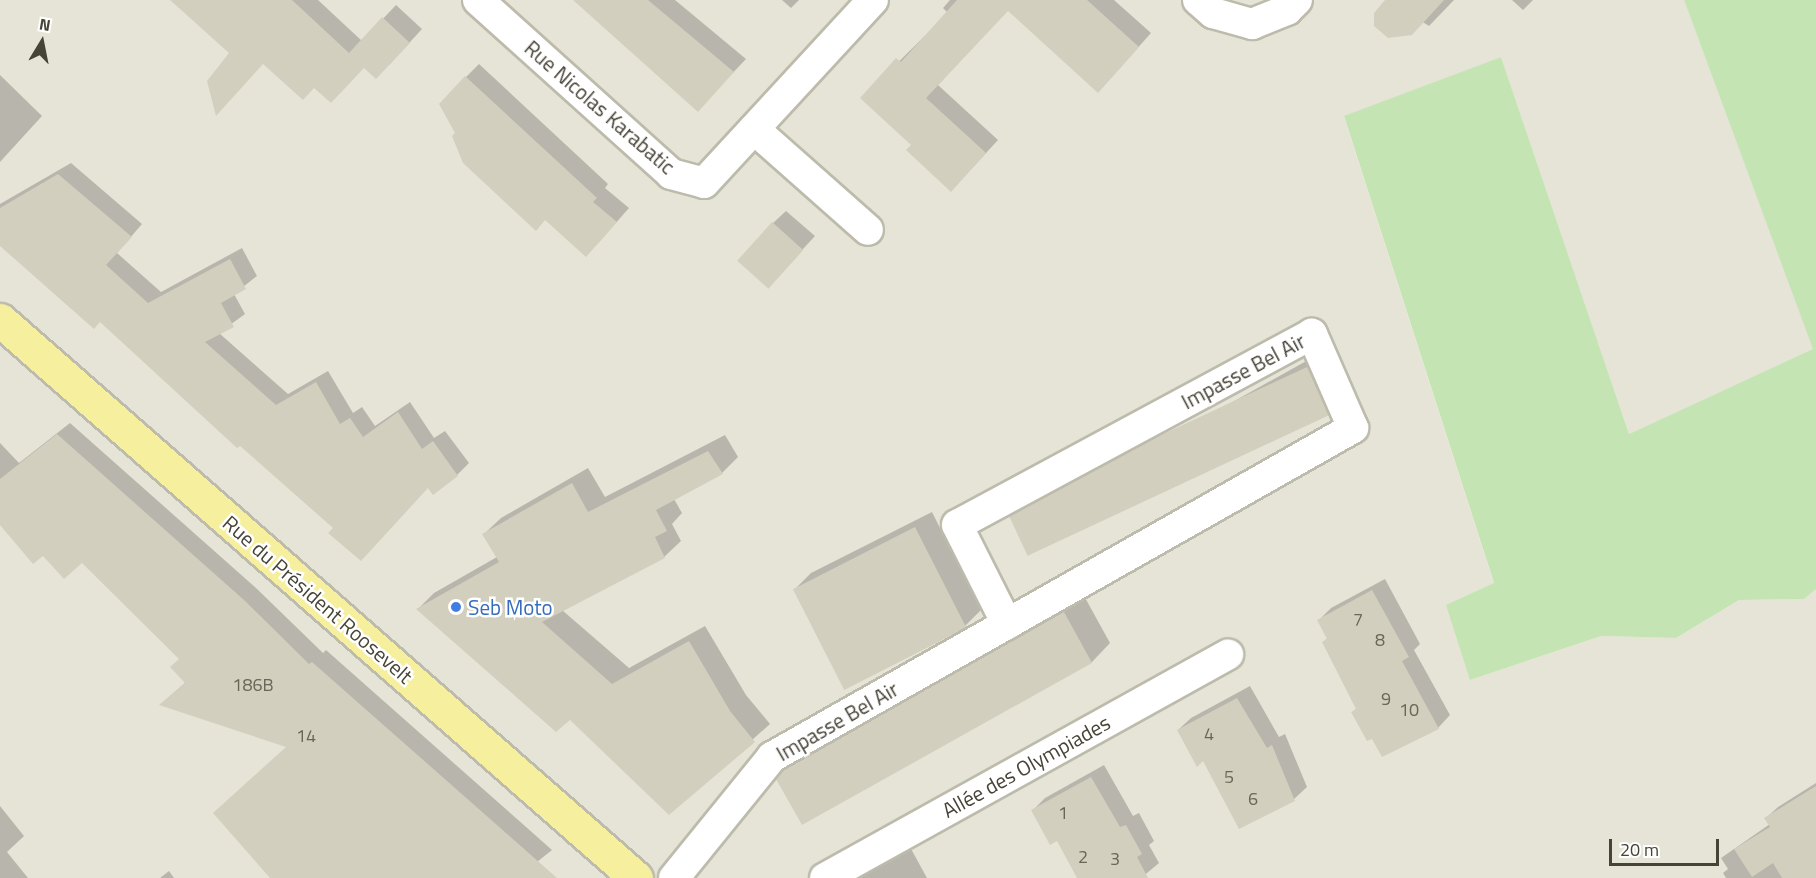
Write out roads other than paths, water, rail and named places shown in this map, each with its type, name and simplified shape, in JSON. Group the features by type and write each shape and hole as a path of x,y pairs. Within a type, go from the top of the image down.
{"main road":[{"name":"Rue du Président Roosevelt","path":"0,320 623,875"}],"street":[{"name":"Rue Nicolas Karabatic","path":"478,0 671,174 704,183 873,0"},
{"path":"1198,0 1213,13 1252,24 1292,5"},
{"path":"754,129 868,230"},
{"name":"Impasse Bel Air","path":"674,878 772,757 1353,429 1312,334 957,525 1006,624"},
{"name":"Allée des Olympiades","path":"825,878 1228,655"}],"place":[{"name":"Seb Moto","path":"456,607"}]}
